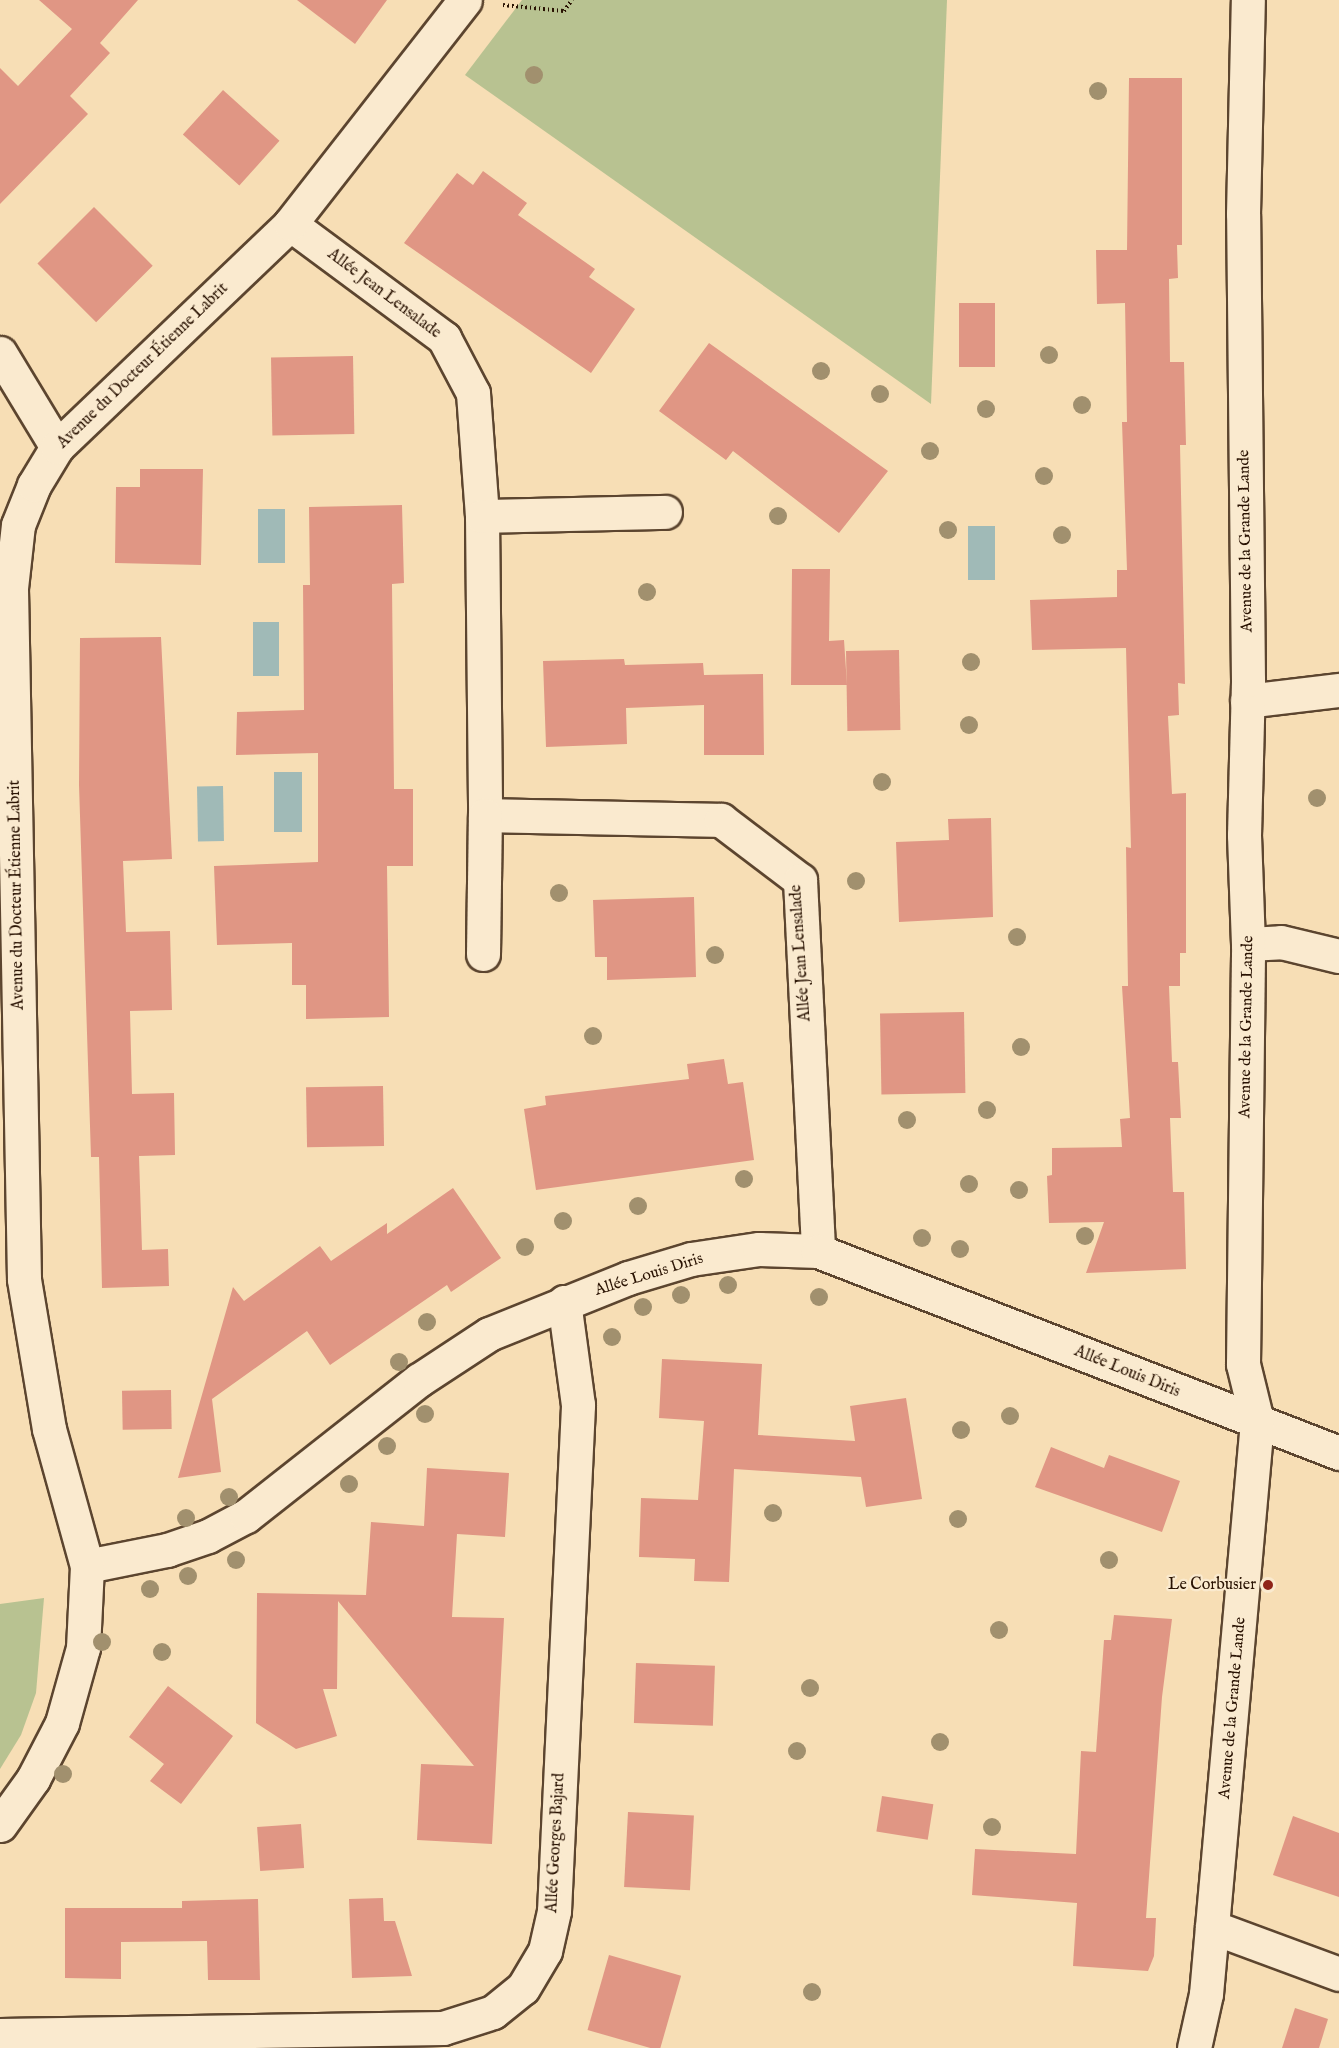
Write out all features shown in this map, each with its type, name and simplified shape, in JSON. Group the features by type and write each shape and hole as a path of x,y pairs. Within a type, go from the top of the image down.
{"street":[{"name":"Avenue de la Grande Lande","path":"1194,2048 1206,1994 1257,1421 1243,1364 1248,944 1244,835 1247,701 1243,214 1248,0"},
{"name":"Avenue du Docteur Étienne Labrit","path":"0,1825 33,1779 62,1724 83,1648 87,1566 49,1429 24,1279 11,588 18,525 34,485 57,447 290,224 464,1"},
{"name":"Allée Jean Lensalade","path":"290,224 444,338 473,393 482,516 485,814 483,954"},
{"path":"0,353 57,447"},
{"path":"482,516 665,512"},
{"path":"1247,701 1339,690"},
{"name":"Allée Jean Lensalade","path":"485,814 721,820 800,880 818,1251"},
{"path":"1248,944 1281,942 1339,956"},
{"name":"Allée Louis Diris","path":"87,1566 167,1550 208,1536 246,1516 453,1354 489,1334 564,1302 691,1260 759,1249 818,1251 1339,1453"},
{"name":"Allée Georges Bajard","path":"0,2035 443,2028 493,2012 523,1988 545,1951 554,1911 578,1406 564,1302"},
{"path":"1212,1927 1339,1974"}],"path":[{"path":"464,1 564,10 572,0"}],"green space":[{"path":"522,0 947,0 931,404 465,75"},
{"path":"44,1598 36,1693 21,1735 0,1769 0,1604"}],"water":[{"path":"258,509 285,509 285,563 258,563"},
{"path":"968,526 995,526 995,580 968,580"},
{"path":"253,622 279,622 279,676 253,676"},
{"path":"274,772 302,772 302,832 274,832"},
{"path":"197,786 223,786 224,841 198,841"}],"building":[{"path":"39,0 138,0 100,43 110,53 70,96 88,114 0,204 0,68 18,86 72,29"},
{"path":"297,0 387,0 355,44"},
{"path":"1129,78 1182,78 1182,245 1177,245 1178,278 1169,279 1170,362 1184,362 1186,445 1180,445 1185,684 1178,683 1179,715 1168,716 1172,794 1186,793 1186,953 1180,953 1180,986 1169,986 1172,1062 1178,1062 1181,1118 1170,1118 1173,1192 1184,1192 1186,1269 1086,1273 1104,1222 1049,1223 1047,1176 1052,1175 1052,1148 1122,1147 1120,1119 1130,1118 1122,986 1128,986 1126,847 1131,848 1126,648 1032,650 1030,600 1117,597 1117,570 1127,570 1122,422 1127,422 1125,303 1097,304 1096,250 1127,250"},
{"path":"223,90 279,141 239,185 183,135"},
{"path":"483,171 527,203 518,215 595,269 589,277 635,309 591,373 404,243 457,173 473,185"},
{"path":"94,207 153,266 96,322 37,264"},
{"path":"959,303 995,303 995,367 959,367"},
{"path":"709,343 888,471 839,533 733,451 726,460 659,411"},
{"path":"353,356 354,434 272,435 271,357"},
{"path":"140,469 203,469 201,565 115,563 116,487 140,487"},
{"path":"402,505 404,583 392,584 394,789 413,789 413,866 387,866 389,1017 306,1019 306,985 292,985 292,943 217,945 214,866 318,862 318,753 236,755 237,712 304,710 303,585 310,585 309,507"},
{"path":"792,569 830,569 829,641 844,640 847,685 791,685"},
{"path":"161,637 172,859 123,861 126,932 170,931 172,1010 130,1011 132,1094 174,1093 175,1155 139,1156 142,1250 168,1249 169,1286 102,1288 99,1157 91,1157 79,785 80,638"},
{"path":"899,650 900,730 847,731 846,651"},
{"path":"624,659 625,665 703,663 704,675 763,674 764,755 704,755 704,705 626,708 627,744 546,747 543,661"},
{"path":"991,818 993,917 899,922 896,842 949,840 948,819"},
{"path":"694,897 696,977 607,980 607,957 595,957 593,900"},
{"path":"964,1012 965,1093 881,1094 880,1013"},
{"path":"724,1059 728,1084 743,1082 754,1160 536,1190 524,1109 546,1105 545,1096 689,1079 687,1064"},
{"path":"383,1086 384,1146 307,1147 306,1087"},
{"path":"453,1188 501,1258 451,1292 447,1285 330,1365 307,1331 212,1399 221,1472 178,1478 233,1287 244,1301 320,1246 331,1261 387,1223 387,1234"},
{"path":"662,1359 762,1364 758,1435 855,1441 850,1406 906,1398 922,1499 866,1507 861,1477 734,1469 729,1582 694,1581 695,1559 639,1557 641,1498 698,1500 704,1421 659,1418"},
{"path":"171,1390 172,1429 123,1430 122,1391"},
{"path":"1051,1447 1104,1468 1109,1455 1180,1481 1162,1532 1035,1487"},
{"path":"427,1468 509,1473 505,1537 457,1534 452,1617 504,1618 492,1844 417,1840 421,1764 474,1766 338,1601 337,1689 323,1689 337,1736 296,1749 256,1723 257,1593 366,1595 371,1522 424,1526"},
{"path":"1114,1615 1172,1619 1162,1697 1146,1918 1156,1918 1154,1956 1148,1971 1073,1966 1077,1903 972,1895 975,1849 1076,1854 1081,1751 1096,1752 1104,1640 1111,1640"},
{"path":"636,1663 715,1666 713,1726 634,1723"},
{"path":"168,1686 233,1736 181,1804 150,1781 164,1764 129,1737"},
{"path":"882,1796 933,1804 928,1840 876,1832"},
{"path":"628,1812 694,1815 690,1890 624,1887"},
{"path":"1293,1816 1339,1833 1339,1897 1273,1875"},
{"path":"301,1824 304,1868 260,1871 257,1827"},
{"path":"383,1898 384,1921 395,1921 412,1976 352,1978 349,1899"},
{"path":"258,1899 260,1980 208,1980 207,1941 121,1942 121,1979 65,1978 65,1908 182,1908 182,1901"},
{"path":"609,1955 681,1976 660,2048 650,2048 588,2030"},
{"path":"1295,2008 1328,2019 1319,2048 1282,2048"}],"place":[{"name":"Le Corbusier","path":"1268,1585"}]}
